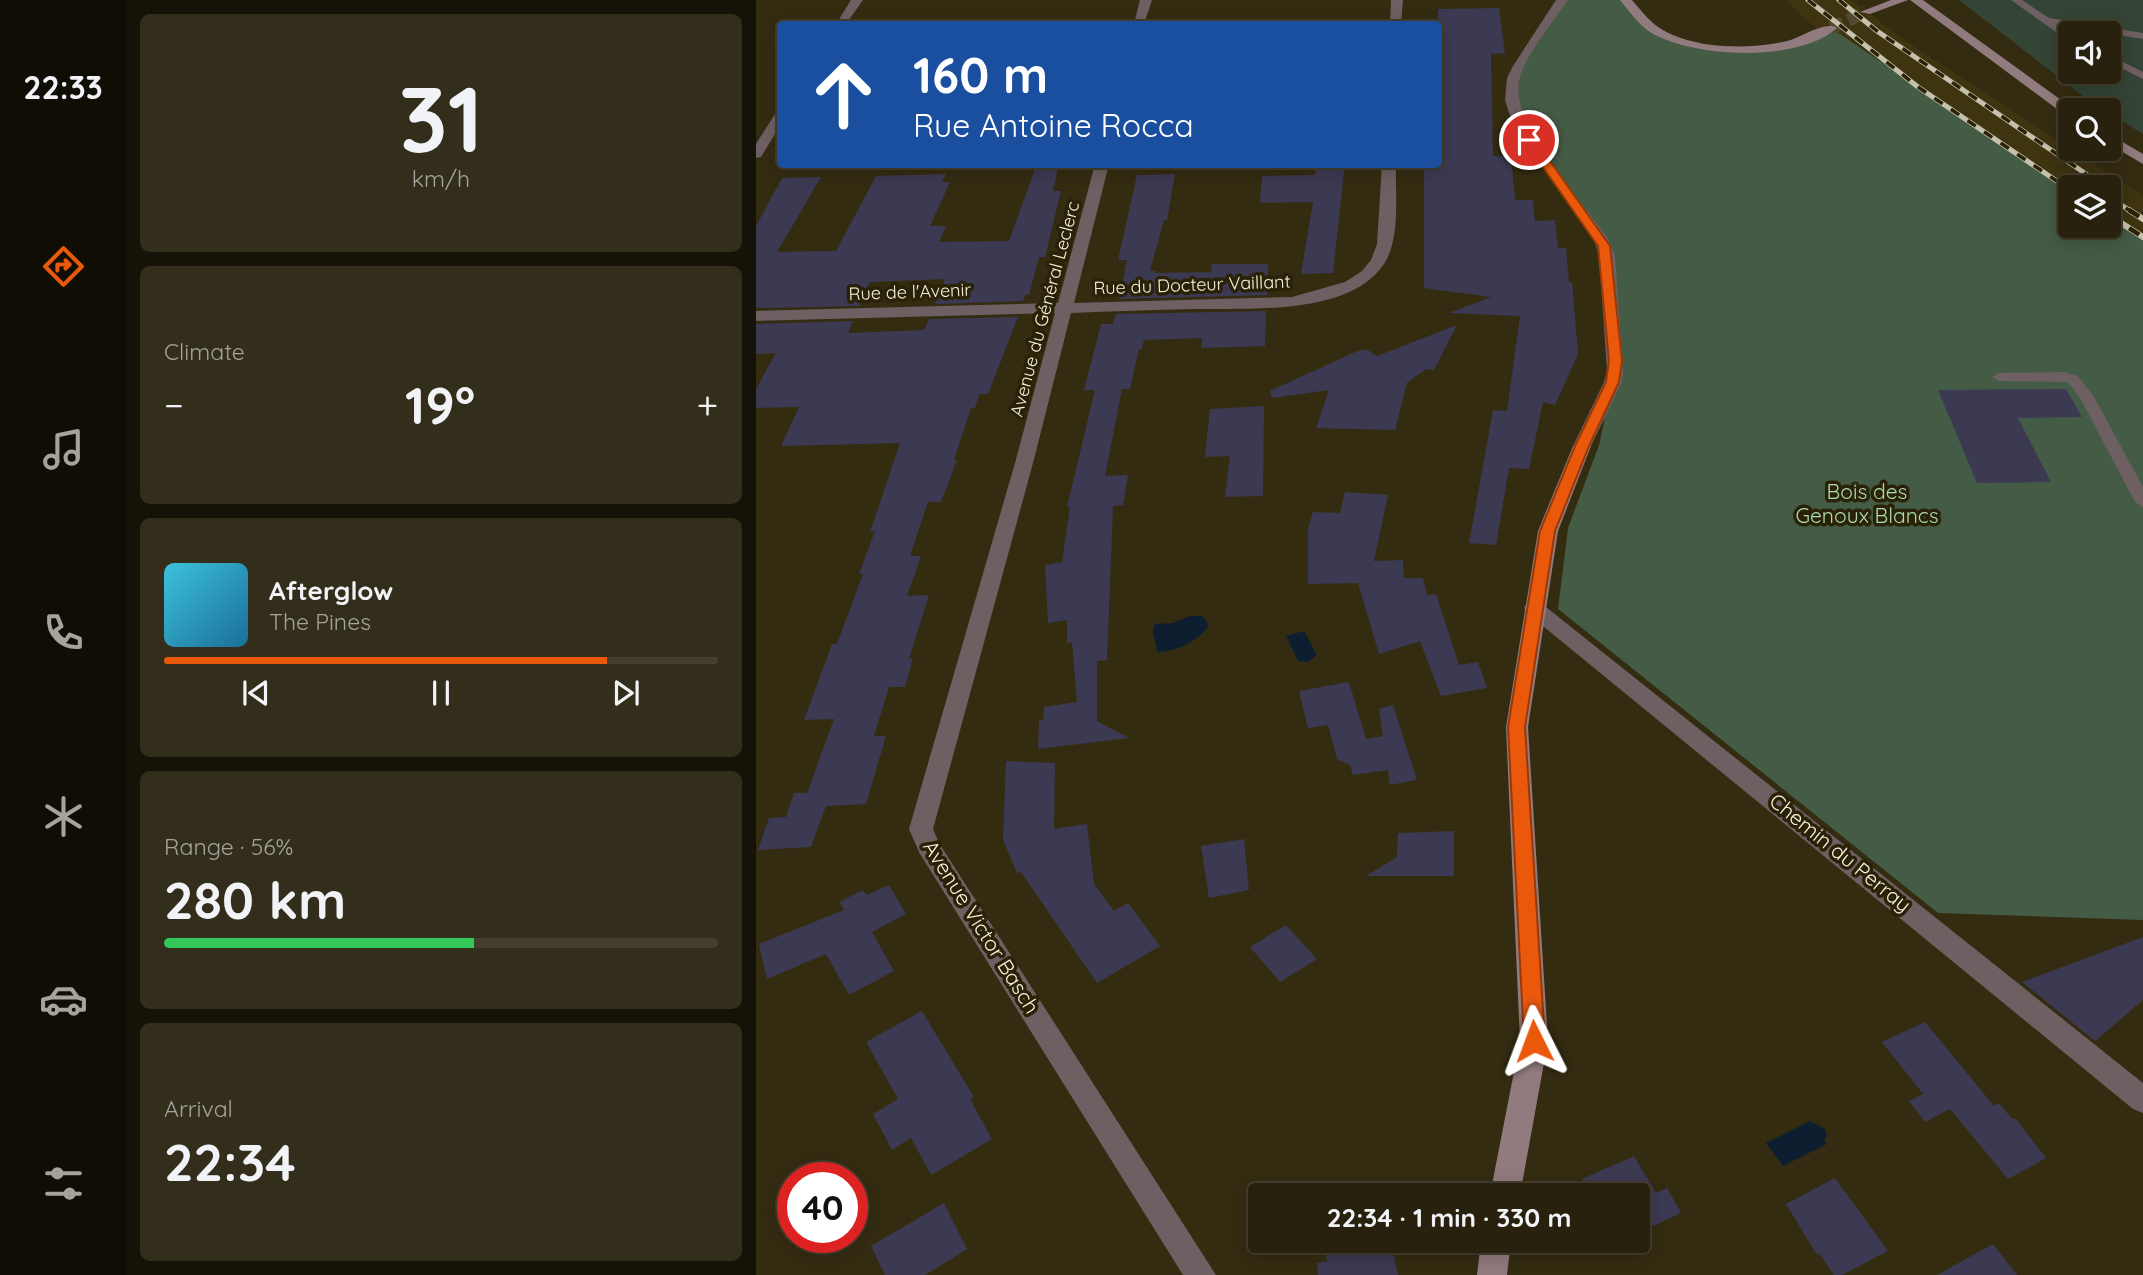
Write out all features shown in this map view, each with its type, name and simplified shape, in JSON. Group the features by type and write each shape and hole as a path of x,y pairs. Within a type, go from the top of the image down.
{"street":[{"path":"843,21 856,0"},
{"path":"1140,21 1146,0"},
{"path":"1396,21 1397,0"},
{"path":"1507,1183 1534,1041 1517,727 1548,531 1582,446 1613,382 1615,371 1606,255 1600,237 1521,128 1511,100 1513,78 1519,66 1562,0"},
{"path":"1626,0 1651,27 1661,33 1687,42 1716,47 1776,47 1801,41 1832,28"},
{"path":"1866,12 1902,0"},
{"path":"1916,0 2058,103"},
{"path":"756,154 777,122"},
{"path":"2121,146 2143,160"},
{"name":"Avenue du Général Leclerc","path":"1024,463 1101,168"},
{"name":"Rue du Docteur Vaillant","path":"1064,307 1292,302 1354,285 1372,272 1385,247 1390,168"},
{"name":"Rue de l'Avenir","path":"756,316 1064,307"},
{"name":"Avenue Victor Basch","path":"1024,463 921,829 929,847 1201,1275"},
{"name":"Chemin du Perray","path":"1534,608 2143,1100"},
{"path":"1492,1275 1495,1253"}],"lane":[{"path":"2016,0 2058,29"},
{"path":"2043,20 2143,36"},
{"path":"2121,64 2143,76"},
{"path":"1999,377 2064,376 2073,379 2087,397 2143,502"}],"shaded area":[{"path":"1785,0 1852,0 1907,42 2058,141 2058,161 2089,161 2111,175 2058,175 2058,214 1811,24"},
{"path":"2121,182 2143,196 2143,267 2119,238"}],"green space":[{"name":"Bois des Genoux Blancs","path":"1562,0 1626,0 1661,33 1700,45 1763,49 1831,28 2058,182 2058,238 2121,238 2121,223 2143,237 2143,920 1938,913 1558,609 1568,528 1599,445 1615,371 1607,255 1521,128 1513,78"},
{"path":"1959,0 2143,0 2143,134 2121,120 2121,98 2086,98 2067,84 2121,84 2121,21 2058,21 2058,77"}],"water":[{"path":"1190,616 1202,616 1208,627 1185,645 1157,652 1153,631 1155,624 1173,623"},
{"path":"1304,631 1317,655 1308,662 1298,661 1286,636"},
{"path":"1810,1121 1825,1129 1827,1136 1824,1140 1827,1144 1783,1166 1766,1143"}],"building":[{"path":"1499,8 1505,53 1491,54 1493,156 1511,156 1515,200 1533,200 1535,221 1555,220 1558,248 1566,248 1569,282 1572,282 1578,354 1555,405 1543,402 1529,469 1509,468 1496,545 1469,543 1493,410 1507,411 1520,316 1449,313 1491,297 1424,288 1424,168 1442,168 1442,21 1438,21 1438,9"},
{"path":"1036,168 1058,168 1053,191 1061,191 1045,257 1039,257 1029,295 1025,295 1023,301 935,304 945,279 870,282 859,306 756,308 756,226 782,178 821,177 777,252 836,251 876,176 946,174 942,182 950,182 930,226 946,226 939,242 1009,241"},
{"path":"1316,168 1345,168 1333,273 1301,274 1313,202 1260,203 1262,176 1315,175"},
{"path":"1175,174 1167,220 1164,220 1150,271 1211,272 1212,264 1268,264 1267,295 1119,299 1127,260 1118,260 1137,175"},
{"path":"1266,311 1265,346 1201,348 1202,338 1144,340 1142,349 1139,349 1130,389 1122,389 1105,476 1128,475 1123,505 1113,506 1107,660 1097,661 1097,721 1129,738 1038,749 1039,720 1043,720 1044,707 1077,702 1072,642 1067,643 1067,620 1048,623 1045,565 1062,562 1070,507 1067,507 1095,390 1084,390 1101,324 1113,324 1116,314"},
{"path":"1018,317 988,394 979,394 975,408 971,408 954,460 957,460 941,502 928,502 910,556 921,556 907,596 929,595 909,659 913,658 905,687 889,687 874,736 886,736 866,804 826,806 811,847 758,850 769,818 786,817 794,793 807,793 834,719 804,720 832,644 837,644 863,574 859,574 875,531 870,532 900,443 781,446 799,407 756,408 756,389 776,353 756,354 756,324 853,321 848,333 924,330 929,319"},
{"path":"1457,325 1434,370 1426,369 1407,383 1395,430 1316,428 1329,390 1272,398 1270,391 1355,352 1366,349 1377,356"},
{"path":"2066,389 2082,417 2018,418 2051,482 1977,483 1938,390"},
{"path":"1264,406 1263,496 1225,497 1230,456 1205,457 1210,409"},
{"path":"1345,492 1388,495 1374,561 1403,560 1404,578 1423,578 1427,595 1436,594 1459,665 1478,662 1487,688 1441,696 1420,641 1379,654 1358,583 1308,584 1308,529 1313,512 1340,513"},
{"path":"1349,682 1366,739 1383,736 1379,709 1393,705 1417,780 1390,785 1388,770 1353,775 1350,765 1337,759 1328,725 1308,728 1299,691"},
{"path":"1006,761 1055,763 1054,829 1087,824 1094,884 1114,911 1128,903 1160,946 1097,983 1021,872 1017,873 1003,840"},
{"path":"1454,831 1454,876 1366,876 1397,857 1398,833"},
{"path":"1244,839 1249,890 1209,898 1201,846"},
{"path":"889,885 906,914 872,932 894,971 849,995 826,954 767,979 759,944 844,910 839,902 863,890 867,895"},
{"path":"1286,925 1317,959 1280,982 1250,947"},
{"path":"2143,937 2143,1000 2095,1041 2022,982"},
{"path":"922,1011 974,1097 970,1099 992,1139 931,1175 911,1138 892,1150 873,1114 898,1099 866,1042"},
{"path":"1925,1022 1994,1106 1999,1103 2012,1119 2015,1118 2046,1158 2008,1179 1950,1109 1925,1122 1909,1101 1923,1094 1882,1042"},
{"path":"1634,1156 1656,1193 1667,1188 1681,1213 1650,1227 1650,1183 1584,1183 1582,1179"},
{"path":"1835,1178 1888,1251 1842,1275 1834,1275 1819,1253 1817,1255 1786,1204"},
{"path":"944,1203 967,1249 925,1275 885,1275 871,1246"},
{"path":"1993,1244 2017,1275 1937,1275"},
{"path":"1325,1253 1393,1253 1398,1275 1318,1275 1317,1263 1327,1261"}],"tunnel":[{"path":"1831,28 1866,12"}],"railway":[{"path":"1808,0 1918,87 2058,182"},
{"path":"1839,0 1877,31 2087,175"},
{"path":"2121,205 2132,212"},
{"path":"2129,210 2143,219"},
{"path":"2121,223 2143,237"}],"route":[{"path":"1529,140 1604,246 1615,361 1613,382 1582,446 1548,531 1517,727 1534,1041"}]}
